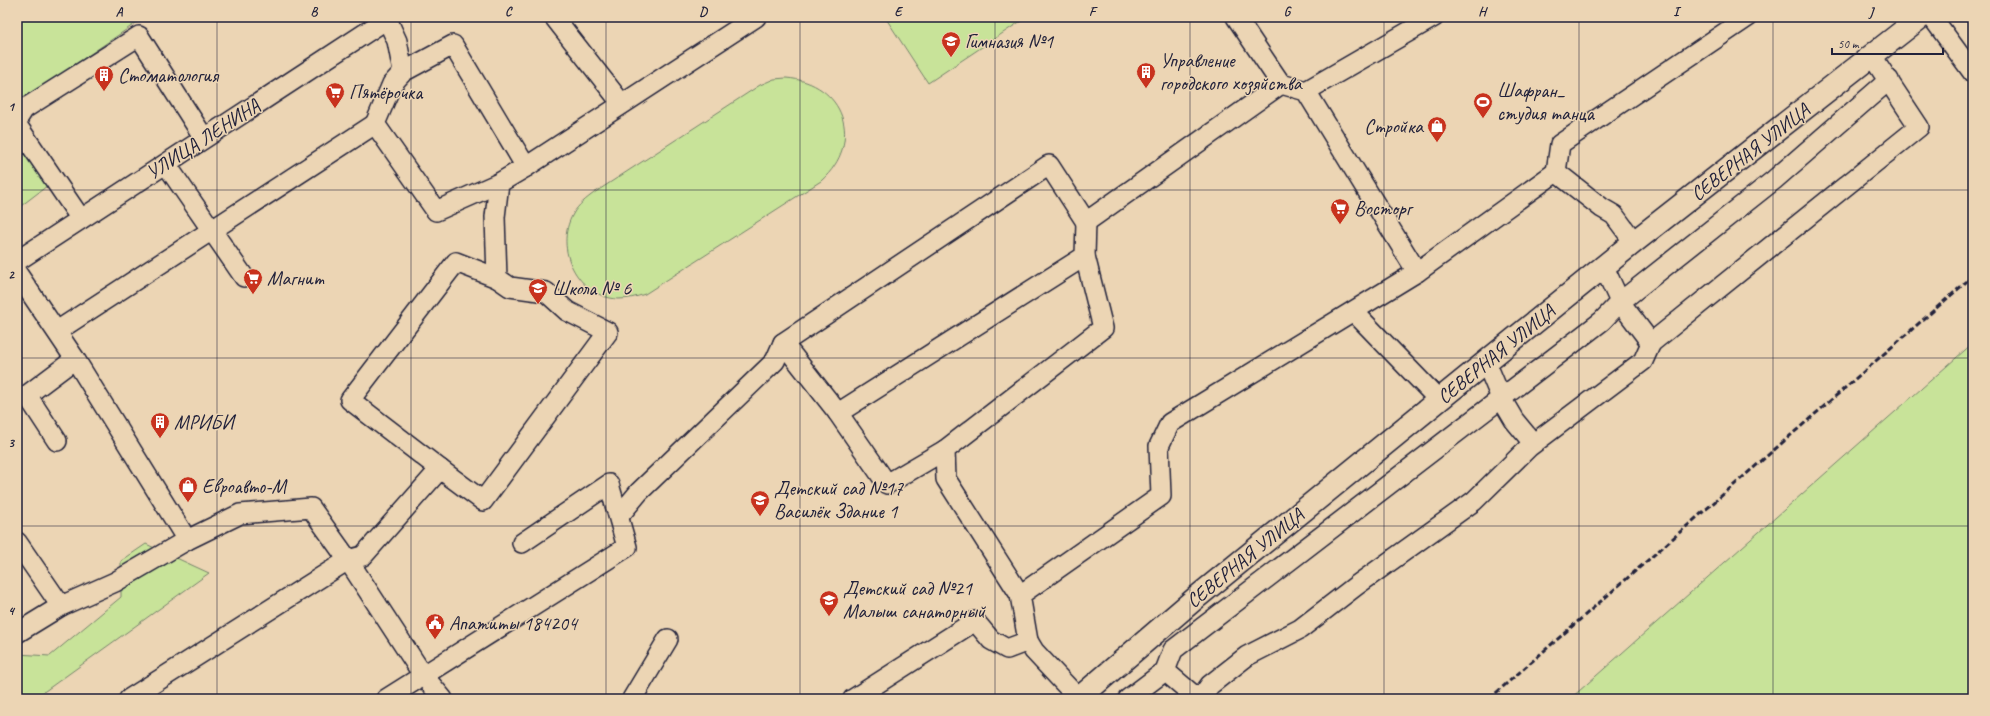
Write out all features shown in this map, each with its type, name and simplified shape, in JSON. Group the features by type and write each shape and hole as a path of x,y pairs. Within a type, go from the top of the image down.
{"main road":[{"name":"СЕВЕРНАЯ УЛИЦА","path":"1079,699 1197,597 1634,242 1921,18"}],"street":[{"path":"554,17 622,104"},
{"path":"375,124 436,211 499,183 526,167 756,17"},
{"path":"1306,91 1434,17"},
{"path":"1020,595 1161,496 1159,446 1170,423 1354,312 1417,272 1556,172 1560,144 1748,17"},
{"path":"389,18 397,41 403,72"},
{"name":"УЛИЦА ЛЕНИНА","path":"17,261 389,18"},
{"path":"1239,18 1281,84 1306,91 1417,272"},
{"path":"1921,18 1973,73"},
{"path":"17,120 24,110 139,36 204,138"},
{"path":"57,331 375,124 392,84 403,72 453,45 526,167"},
{"path":"1165,671 1199,699 1210,685 1247,656 1300,629 1357,585 1474,501 1533,443 1643,361 1651,343 1918,127 1872,56"},
{"path":"1128,699 1165,671 1173,650 1602,321 1620,302 1774,180 1888,80"},
{"path":"1086,222 1281,84"},
{"path":"17,125 82,219"},
{"path":"166,164 244,277"},
{"path":"618,516 639,492 775,361 783,343 1049,165 1086,222 1084,256 1103,328 945,450 887,484 838,414 783,343"},
{"path":"1556,172 1602,208 1614,215 1634,242"},
{"path":"497,278 495,217 499,183"},
{"path":"838,414 1084,256"},
{"path":"456,262 497,278 510,287 546,292 567,311 608,332 483,501 440,469 350,400 456,262"},
{"path":"1604,267 1620,302 1651,343"},
{"path":"17,273 75,359 187,540"},
{"path":"1354,312 1439,400"},
{"path":"57,441 27,395 75,359"},
{"path":"1486,362 1501,398 1514,420 1533,443"},
{"path":"945,450 946,479 1020,595 1028,642 1034,651 1079,699"},
{"path":"129,699 348,560 363,556 440,469"},
{"path":"386,699 628,547 609,484 522,543"},
{"path":"17,633 61,606 114,582 187,540 240,514 311,508 348,560 423,675 442,699"},
{"path":"17,542 61,606"},
{"path":"853,699 975,621 991,640 1008,649 1028,642"},
{"path":"632,699 668,639"}],"green space":[{"path":"17,17 141,17 139,21 17,104"},
{"name":"Гимназия №1","path":"885,17 1027,17 928,83"},
{"path":"786,78 806,82 822,90 834,102 842,116 845,132 842,149 835,166 821,181 645,294 632,298 618,299 604,296 591,290 573,269 568,256 566,242 568,228 573,214 580,205 594,193 760,85 774,79"},
{"path":"17,126 38,159 47,186 17,209"},
{"path":"1973,343 1973,699 1570,699"},
{"path":"146,544 209,573 34,699 17,699 17,654 50,656 121,597 121,561"}],"railway":[{"path":"1489,699 1973,276"}],"place":[{"name":"Гимназия №1","path":"951,58"},
{"name":"Управление городского хозяйства","path":"1146,89"},
{"name":"Стоматология","path":"104,92"},
{"name":"Пятёрочка","path":"335,109"},
{"name":"Шафран_ студия танца","path":"1483,119"},
{"name":"Стройка","path":"1437,143"},
{"name":"Восторг","path":"1340,225"},
{"name":"Магнит","path":"253,295"},
{"name":"Школа № 6","path":"538,305"},
{"name":"МРИБИ","path":"160,439"},
{"name":"Евроавто-М","path":"188,503"},
{"name":"Детский сад №17 Василёк Здание 1","path":"760,517"},
{"name":"Детский сад №21 Малыш санаторный","path":"829,617"},
{"name":"Апатиты 184204","path":"435,640"}]}
